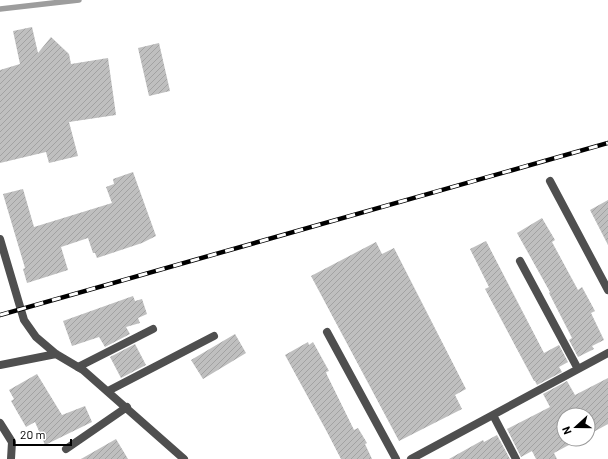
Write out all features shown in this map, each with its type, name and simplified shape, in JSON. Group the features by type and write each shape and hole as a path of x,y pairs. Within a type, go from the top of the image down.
{"street":[{"path":"550,181 608,290"},
{"path":"0,239 3,259 24,320 36,336 56,354 78,368 108,391 184,459"},
{"path":"520,261 578,369"},
{"path":"78,368 153,329"},
{"path":"326,332 396,459"},
{"path":"108,391 214,336"},
{"path":"410,459 608,353"},
{"path":"0,365 56,354"},
{"path":"66,449 127,407"},
{"path":"493,415 516,459"},
{"path":"0,423 12,442 11,459"}],"building":[{"path":"32,27 38,53 51,37 69,54 71,64 108,58 116,115 69,122 78,156 49,163 46,152 0,163 0,70 20,64 13,31"},
{"path":"159,43 170,91 149,96 138,48"},
{"path":"133,172 156,236 142,243 97,258 95,253 93,253 88,238 61,247 68,270 27,283 23,269 25,268 3,194 23,189 34,227 112,203 106,187 114,184 113,179"},
{"path":"608,200 608,245 590,210"},
{"path":"542,218 555,240 552,242 578,290 582,287 595,311 591,313 604,340 592,346 594,349 578,357 569,340 572,338 549,293 550,292 517,233"},
{"path":"486,241 544,353 559,345 568,362 559,367 562,372 537,385 485,289 489,287 470,249"},
{"path":"376,242 382,254 394,248 466,389 455,395 462,409 399,441 311,276"},
{"path":"133,296 135,301 142,299 147,314 138,318 140,323 126,327 130,334 105,347 99,337 72,346 63,321"},
{"path":"235,334 246,353 203,379 191,360"},
{"path":"308,342 309,345 313,342 329,371 326,372 327,375 354,430 358,428 367,443 365,444 372,459 341,459 285,355"},
{"path":"135,344 146,365 121,378 110,357"},
{"path":"37,374 62,415 85,406 92,422 45,445 35,422 26,427 11,401 14,399 9,390"},
{"path":"608,378 608,424 596,431 596,407 556,407 556,447 565,447 554,453 557,459 536,459 532,451 521,457 507,429 550,407 543,394 567,381 575,395"},
{"path":"497,435 510,459 449,459 483,440 484,442"},
{"path":"116,439 128,459 81,459"}],"waterway":[{"path":"0,9 79,0"}],"railway":[{"path":"0,315 608,143"}]}
